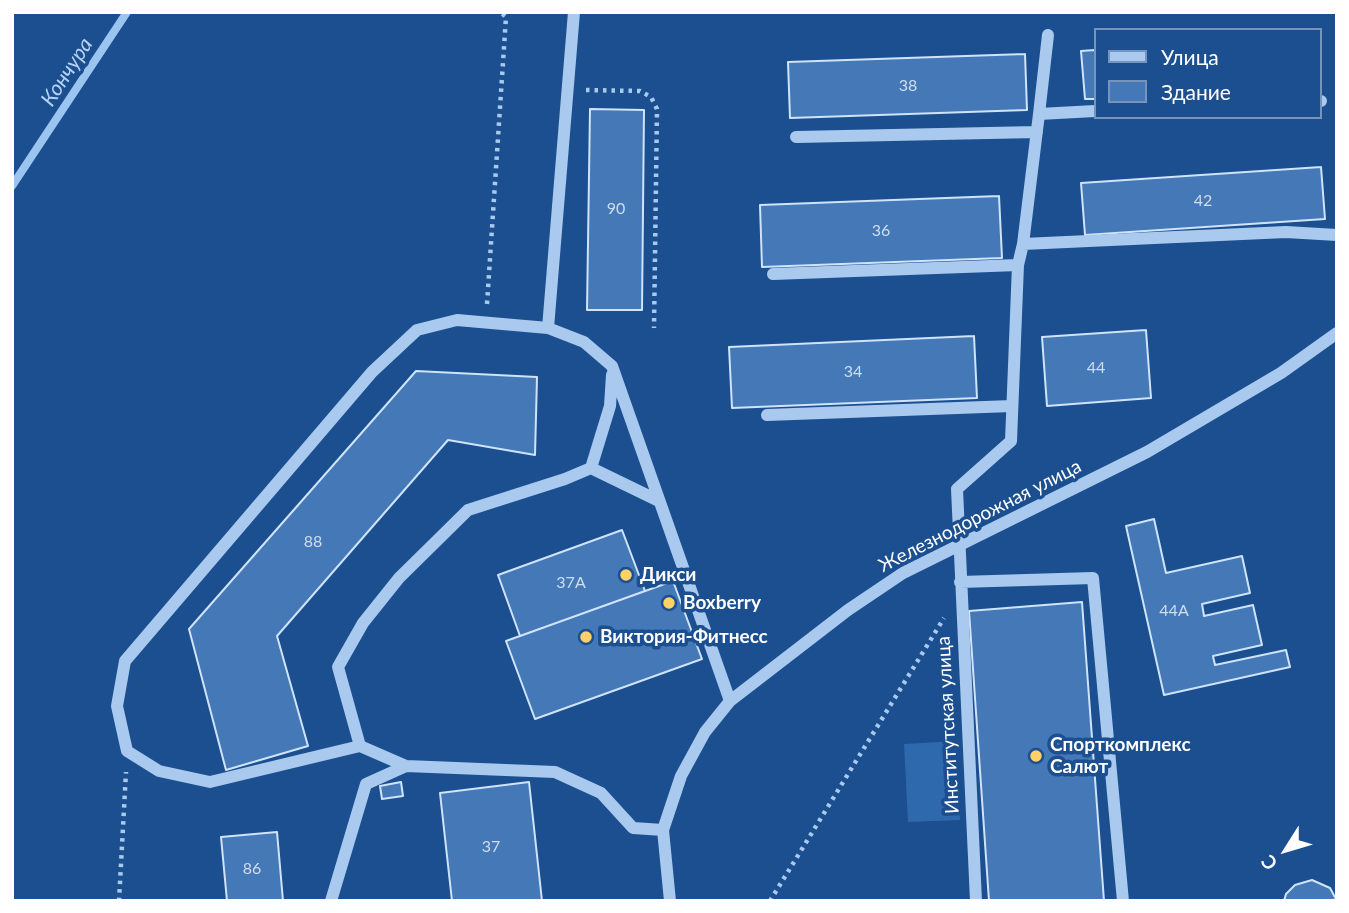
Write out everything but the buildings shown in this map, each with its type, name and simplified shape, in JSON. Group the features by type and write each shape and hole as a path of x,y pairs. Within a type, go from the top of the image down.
{"street":[{"path":"548,328 574,12"},
{"name":"Институтская улица","path":"976,901 957,547 957,489 1011,441 1018,265 1023,244 1048,36"},
{"path":"1038,114 1094,111"},
{"path":"796,137 1037,132"},
{"path":"1023,244 1286,232 1337,234"},
{"path":"773,274 1018,265"},
{"path":"663,830 633,828 601,793 555,772 406,766 360,746 210,782 159,771 127,751 117,706 125,661 381,364 416,330 457,320 548,328 584,342 612,366 730,701"},
{"name":"Железнодорожная улица","path":"670,901 663,830 681,776 705,733 730,701 848,610 903,573 1147,452 1281,373 1337,333"},
{"path":"591,468 610,406 612,366"},
{"path":"767,415 1012,406"},
{"path":"360,746 338,667 363,623 399,578 468,510 591,468 659,501"},
{"path":"960,582 1093,578 1123,901"},
{"path":"331,901 366,784 406,766"}],"path":[{"path":"486,323 506,17 500,12"},
{"path":"568,90 640,91 655,102 654,328"},
{"path":"770,901 938,626 960,599"},
{"path":"119,901 127,751"}],"shaded area":[{"path":"956,741 960,820 908,822 904,744"}],"waterway":[{"name":"Кончура","path":"12,186 127,12"}],"place":[{"name":"Дикси","path":"626,575"},
{"name":"Boxberry","path":"669,603"},
{"name":"Виктория-Фитнесс","path":"586,637"},
{"name":"Спорткомплекс Салют","path":"1036,756"}]}
